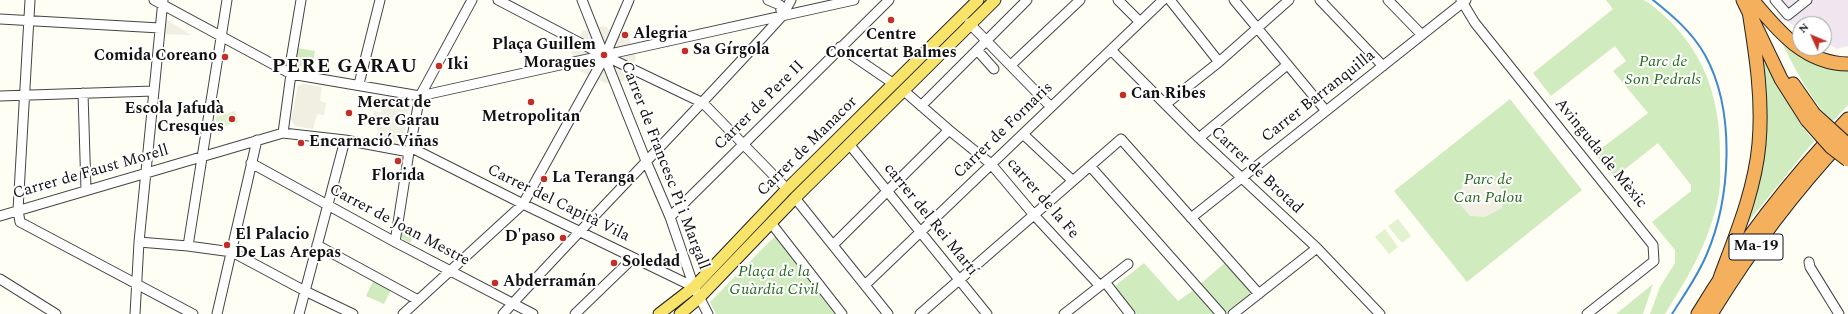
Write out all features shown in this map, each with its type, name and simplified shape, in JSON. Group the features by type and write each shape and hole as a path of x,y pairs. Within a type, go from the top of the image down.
{"highway":[{"path":"1750,3 1785,37 1804,51 1827,61 1848,64"},
{"path":"1750,3 1781,79 1831,146 1848,160"},
{"path":"1720,278 1749,194 1759,145 1761,117 1758,66 1750,3"},
{"path":"1810,117 1848,145"},
{"name":"Ma-19","path":"1698,314 1720,278 1771,207 1848,119"},
{"name":"Ma-19","path":"1710,314 1781,212 1848,134"}],"main road":[{"name":"Carrer de Manacor","path":"680,314 699,298 849,144 898,87 978,0"},
{"name":"Carrer de Manacor","path":"659,314 694,287 787,189 819,158 970,23 992,1"},
{"path":"795,198 802,184 814,172 819,158"}],"street":[{"path":"30,0 18,210 20,222 193,314"},
{"path":"154,0 162,2 221,37 291,74 358,84 420,96 854,0"},
{"path":"188,246 204,156 227,0"},
{"path":"283,133 291,74 291,60 301,0"},
{"path":"358,84 380,0"},
{"path":"395,242 409,150 420,96 472,0"},
{"path":"498,0 605,56 703,103 787,189"},
{"name":"Carrer de Francesc Pi i Margall","path":"582,0 646,161 670,216 694,287 708,314"},
{"path":"403,314 522,204 605,56 629,0"},
{"path":"768,0 780,5 782,16"},
{"path":"502,314 646,161 703,103 782,16 791,0"},
{"name":"Carrer de Pere II","path":"670,216 840,47 890,0"},
{"path":"921,106 1027,0"},
{"path":"1011,65 1080,0"},
{"path":"1118,0 1140,22"},
{"name":"Carrer de Fornaris","path":"865,285 1164,0"},
{"path":"1170,0 1219,62"},
{"path":"1234,0 1326,111"},
{"path":"1166,104 1219,62 1289,0"},
{"path":"1320,0 1383,66"},
{"path":"1388,0 1422,35"},
{"path":"1775,0 1788,15 1807,0"},
{"name":"Carrer Barranquilla","path":"1192,218 1463,1"},
{"name":"Avinguda de Mèxic","path":"1463,1 1475,23 1653,245 1654,261 1588,314"},
{"path":"135,314 138,285 139,242 147,172 162,2"},
{"path":"0,19 160,28"},
{"path":"970,23 1051,107"},
{"name":"carrer de la Fe","path":"840,47 898,87 991,164 1034,215 1130,314"},
{"path":"977,50 994,69"},
{"name":"Carrer de Brotad","path":"1111,50 1199,138 1317,248 1380,314"},
{"path":"1199,138 1287,65"},
{"path":"0,96 154,91"},
{"path":"83,93 86,190"},
{"path":"833,245 949,130"},
{"name":"Carrer de Faust Morell","path":"0,216 283,133"},
{"name":"Carrer del Capità Vila","path":"283,133 344,140 409,150 694,287"},
{"path":"1023,134 1073,181"},
{"path":"920,314 1121,139 1259,294"},
{"path":"217,314 257,140"},
{"path":"299,314 344,140"},
{"name":"carrer del Rei Martí","path":"849,144 987,314"},
{"name":"Carrer de Joan Mestre","path":"251,163 395,242 534,314"},
{"path":"1090,166 1221,314"},
{"path":"795,198 888,314"},
{"path":"771,223 842,314"},
{"path":"139,242 188,246 232,252 305,291 353,314"},
{"path":"317,245 418,300"},
{"path":"1234,314 1317,248"},
{"path":"575,314 633,258"},
{"path":"1809,262 1810,267 1836,313"},
{"path":"1064,314 1128,264"},
{"path":"0,279 56,314"}],"shaded area":[{"path":"1772,0 1848,0 1848,46 1837,49 1832,46 1832,16 1792,16 1792,25 1780,18"},
{"path":"161,16 191,35 159,34"},
{"name":"Plaça Guillem Moragues","path":"603,26 629,39 636,58 626,81 605,83 580,71 571,52 583,31"},
{"path":"304,84 322,87 320,101 326,103 324,115 317,114 313,129 295,126 291,120 298,86"},
{"path":"389,94 405,96 409,101 404,140 396,145 382,143 383,139 377,135 378,124 372,123 374,111 381,112 383,97 388,98"},
{"path":"1480,178 1488,182 1497,181 1503,192 1502,208 1485,217 1470,216 1461,206 1458,195 1464,183"}],"green space":[{"name":"Parc de Son Pedrals","path":"1606,0 1643,0 1653,6 1669,20 1693,50 1702,65 1714,99 1719,135 1719,194 1705,242 1691,271 1665,314 1650,314 1660,287 1675,263 1675,250 1652,222 1691,191 1691,185 1658,143 1615,177 1594,154 1648,113 1613,71 1626,61 1615,46 1551,96 1533,73 1613,9"},
{"path":"1784,42 1792,50 1792,56 1802,56 1813,62 1848,70 1848,105 1832,122 1804,85 1782,43"},
{"path":"297,48 315,51 312,68 294,65"},
{"path":"1765,63 1801,125 1814,141 1744,227 1763,65"},
{"name":"Parc de Can Palou","path":"1510,99 1582,190 1467,282 1394,191"},
{"path":"235,111 239,122 218,128 215,117"},
{"path":"1398,219 1411,236 1402,243 1388,226"},
{"path":"402,226 407,228 408,226 417,230 410,243 400,237"},
{"path":"1385,229 1398,247 1389,254 1375,237"},
{"name":"Plaça de la Guàrdia Civil","path":"777,234 838,314 716,314 710,302"},
{"path":"1226,262 1252,293 1225,314 1199,285"},
{"path":"1144,263 1178,301 1195,289 1215,314 1137,314 1115,286"},
{"path":"373,281 391,290 384,304 366,296"},
{"path":"1653,284 1643,314 1616,314"}],"waterway":[{"path":"1653,0 1675,18 1694,39 1705,55 1715,77 1722,102 1726,128 1725,182 1721,208 1714,233 1699,271 1672,314"}],"place":[{"name":"Centre Concertat Balmes","path":"891,20"},
{"name":"Alegria","path":"625,35"},
{"name":"Sa Gírgola","path":"685,51"},
{"name":"Plaça Guillem Moragues","path":"604,55"},
{"name":"Comida Coreano","path":"225,57"},
{"name":"Iki","path":"439,66"},
{"name":"Can Ribes","path":"1123,95"},
{"name":"Metropolitan","path":"531,102"},
{"name":"Mercat de Pere Garau","path":"349,113"},
{"name":"Escola Jafudà Cresques","path":"232,119"},
{"name":"Encarnació Viñas","path":"301,143"},
{"name":"Florida","path":"398,161"},
{"name":"La Teranga","path":"544,179"},
{"name":"D'paso","path":"563,238"},
{"name":"El Palacio De Las Arepas","path":"227,245"},
{"name":"Soledad","path":"614,263"},
{"name":"Abderramán","path":"495,283"}],"district":[{"name":"PERE GARAU","path":"345,68"}]}
